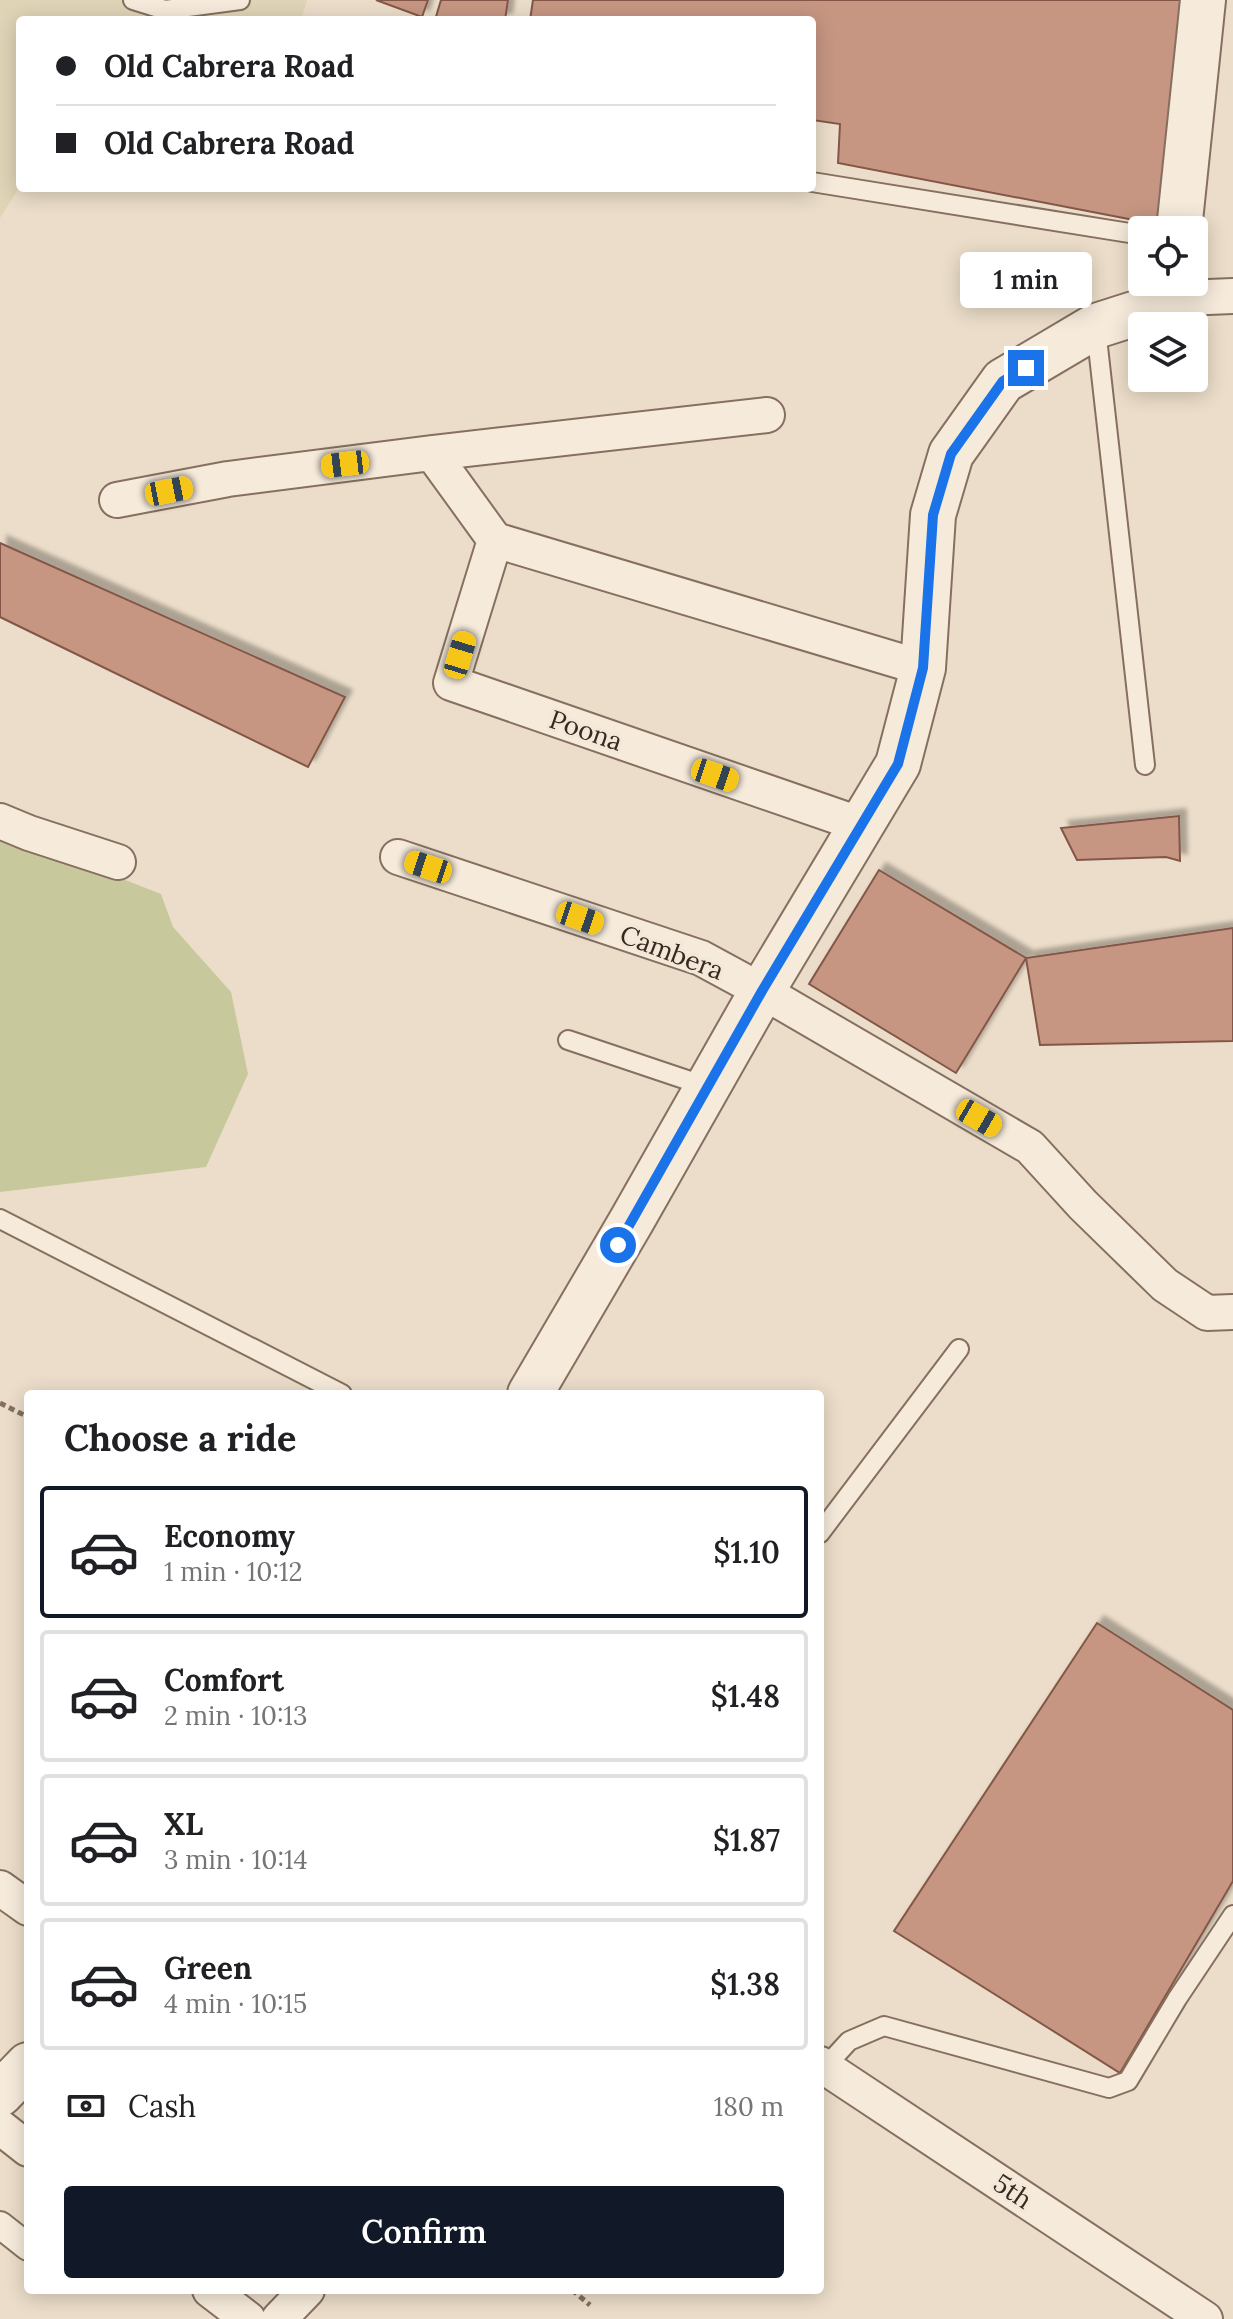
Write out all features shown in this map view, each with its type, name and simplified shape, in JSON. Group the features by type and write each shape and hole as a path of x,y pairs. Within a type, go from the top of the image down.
{"street":[{"path":"1180,216 1203,0"},
{"path":"1208,293 1233,296"},
{"path":"532,1390 762,991 898,764 923,668 933,515 951,454 1003,381 1096,326 1168,296"},
{"path":"117,500 228,479 767,415"},
{"path":"432,453 495,540 923,668"},
{"name":"Poona","path":"495,540 451,683 862,825"},
{"path":"0,821 118,862"},
{"name":"Cambera","path":"398,857 701,958 762,991 1030,1147 1083,1205 1165,1285 1207,1313 1233,1312"},
{"path":"0,1888 24,1905"},
{"name":"5th","path":"824,2066 1205,2319"},
{"path":"0,2094 24,2069"},
{"path":"0,2127 24,2146"},
{"path":"0,2225 24,2244"},
{"path":"215,2294 248,2319"},
{"path":"279,2319 303,2294"}],"lane":[{"path":"133,0 165,10 240,0"},
{"path":"816,183 1128,233"},
{"path":"1096,326 1145,765"},
{"path":"568,1040 708,1087"},
{"path":"0,1219 334,1390"},
{"path":"824,1528 959,1349"},
{"path":"824,2064 849,2041 884,2026 1109,2088 1128,2081 1177,1999 1233,1915"}],"path":[{"path":"0,1403 24,1415"},
{"path":"577,2294 590,2305"}],"shaded area":[{"path":"0,0 307,0 302,16 16,16 16,192 0,218"}],"green space":[{"path":"0,831 161,894 173,927 231,992 248,1074 206,1167 0,1192"}],"building":[{"path":"376,0 428,0 422,16"},
{"path":"441,0 508,0 506,16 436,16"},
{"path":"533,0 1186,0 1166,216 1128,216 1128,219 838,163 840,124 816,121 816,16 531,16"},
{"path":"0,543 345,697 308,767 0,617"},
{"path":"1179,816 1180,861 1166,857 1077,860 1061,828"},
{"path":"879,870 1026,958 956,1073 809,984"},
{"path":"1233,928 1233,1041 1040,1045 1026,958"},
{"path":"1097,1623 1233,1710 1233,1881 1120,2073 894,1931"}],"route":[{"path":"618,1245 762,991 898,764 923,668 933,515 951,454 1003,381 1026,368"}]}
